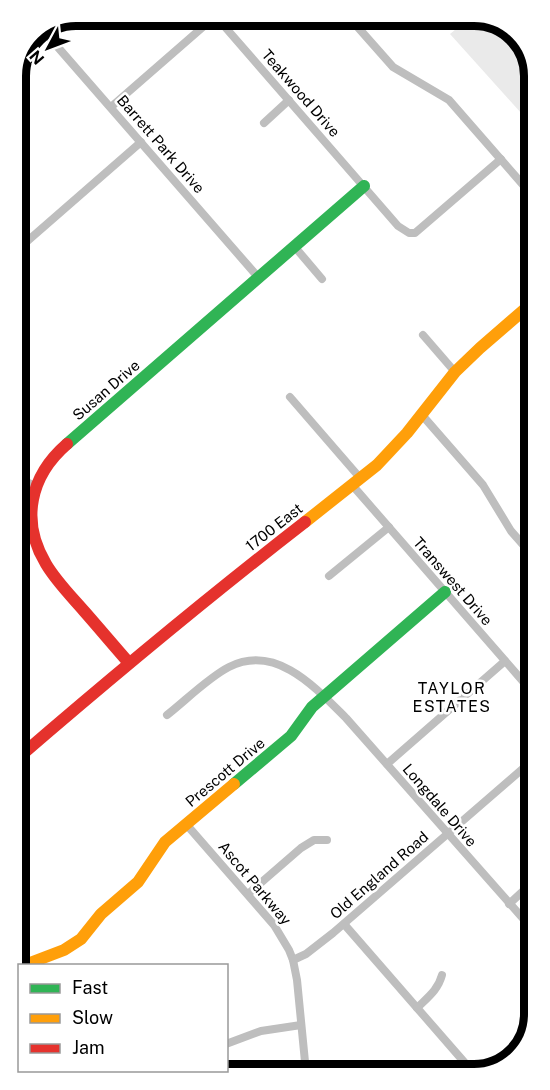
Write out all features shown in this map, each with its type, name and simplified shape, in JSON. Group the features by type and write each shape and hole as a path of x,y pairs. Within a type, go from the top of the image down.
{"street":[{"name":"Teakwood Drive","path":"111,107 204,26"},
{"name":"Teakwood Drive","path":"224,26 399,226 409,233 415,233 501,159"},
{"path":"357,26 393,67 449,100 524,186"},
{"name":"Barrett Park Drive","path":"47,34 258,277"},
{"path":"264,123 289,100"},
{"path":"26,242 141,142"},
{"name":"Susan Drive","path":"129,663 46,567 33,537 31,522 35,486 46,466 61,449 364,186"},
{"path":"294,246 322,279"},
{"name":"1700 East","path":"26,746 232,579 357,482 393,450 455,372 524,310"},
{"path":"520,313 524,317"},
{"path":"423,335 455,372"},
{"name":"Transwest Drive","path":"290,397 357,482 389,527 524,683"},
{"path":"422,415 483,485 511,531 524,540"},
{"path":"26,482 35,486"},
{"path":"329,576 389,527"},
{"name":"Prescott Drive","path":"26,964 57,954 78,942 102,914 135,885 149,867 158,850 291,736 312,707 445,592"},
{"name":"Longdale Drive","path":"167,715 220,672 237,663 259,660 286,667 324,696 346,718 524,920"},
{"path":"387,764 505,662"},
{"name":"Old England Road","path":"293,960 312,950 344,924 524,768"},
{"name":"Ascot Parkway","path":"186,824 248,894 283,938 293,960 297,980 305,1064"},
{"path":"248,894 301,848 314,840 327,840"},
{"path":"509,904 524,890"},
{"path":"344,924 466,1064"},
{"path":"417,1008 440,984 442,975"},
{"path":"228,1043 261,1031 301,1025"}],"shaded area":[{"path":"460,26 478,26 491,28 510,40 521,56 524,66 524,116 450,34"}],"traffic: fast":[{"path":"67,444 364,186"},
{"path":"234,784 291,736 312,707 445,592"}],"traffic: slow":[{"path":"305,522 377,465 407,433 455,372 524,310"},
{"path":"27,964 64,950 81,939 101,914 138,882 165,842 234,784"}],"traffic: jam":[{"path":"67,444 44,470 37,485 31,516 33,532 38,548 54,576 129,663"},
{"path":"26,751 160,638 305,522"}],"district":[{"name":"TAYLOR ESTATES","path":"452,697"}]}
